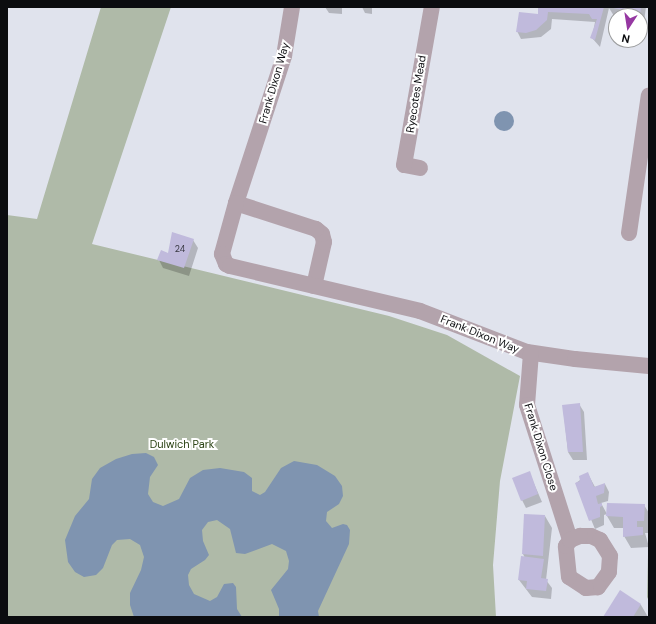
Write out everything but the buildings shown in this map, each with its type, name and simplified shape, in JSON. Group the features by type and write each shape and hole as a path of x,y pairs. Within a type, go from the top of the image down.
{"street":[{"name":"Frank Dixon Way","path":"292,7 284,56 224,242 222,254 226,264 420,311 531,353 649,366"},
{"name":"Ryecotes Mead","path":"420,168 404,165 432,7"},
{"path":"629,232 649,95"},
{"path":"236,203 316,229 322,234 324,242 314,286"},
{"name":"Frank Dixon Close","path":"531,353 527,405 570,540"}],"green space":[{"name":"Dulwich Park","path":"101,7 171,7 92,244 389,316 447,335 520,376 500,481 493,565 496,617 7,617 7,215 37,219"},
{"path":"649,511 649,601 647,597"}],"water":[{"path":"504,111 511,114 514,121 511,128 504,131 497,128 494,121 497,114"},
{"path":"146,453 154,457 158,465 150,477 148,494 153,502 163,506 179,499 190,478 203,470 220,468 244,472 252,478 252,491 260,495 265,492 281,468 294,461 317,465 335,476 342,486 343,496 339,504 327,512 326,521 332,528 343,524 347,525 350,530 349,544 318,611 319,617 279,617 279,609 271,590 288,569 289,561 286,551 272,544 245,554 236,553 230,529 217,520 208,522 202,530 203,541 209,555 205,560 191,569 188,575 189,585 194,594 210,601 217,597 224,584 233,583 236,587 237,609 242,617 134,617 130,605 130,593 141,570 144,557 140,545 130,539 117,540 112,545 103,568 96,575 84,577 75,572 68,562 65,540 75,516 89,499 92,479 100,468 116,459 132,454"}]}
